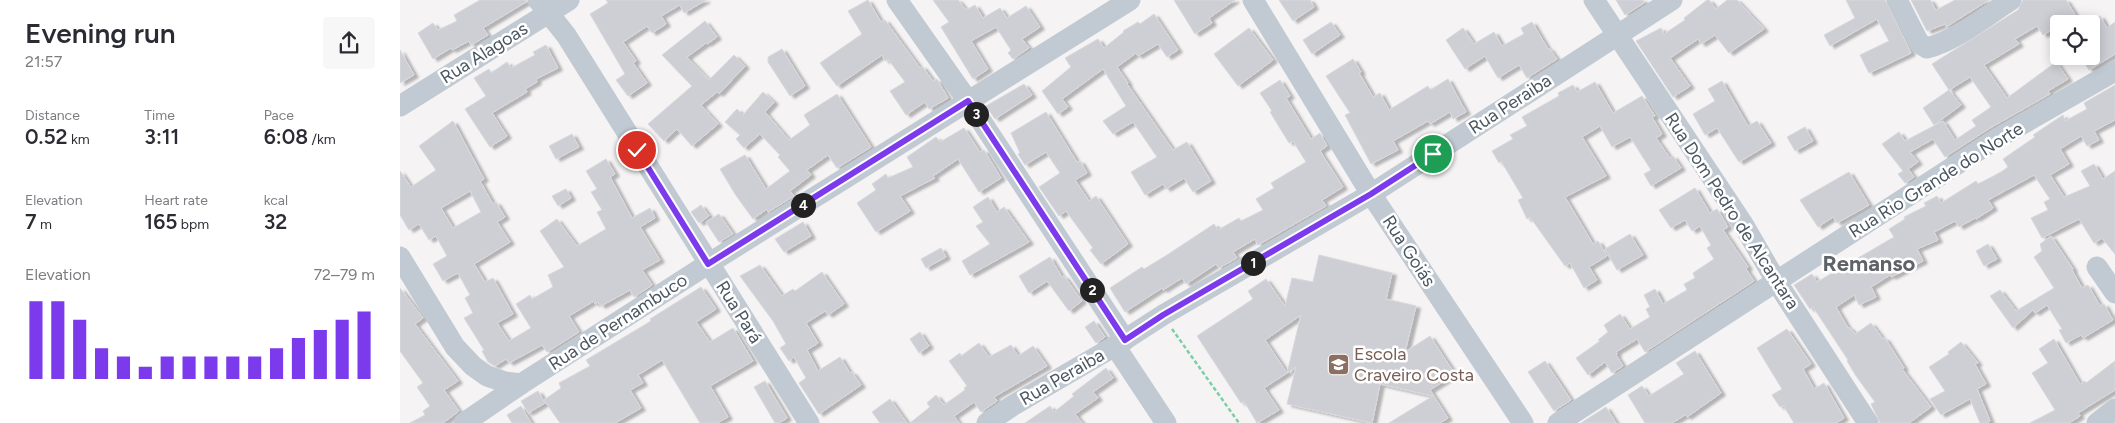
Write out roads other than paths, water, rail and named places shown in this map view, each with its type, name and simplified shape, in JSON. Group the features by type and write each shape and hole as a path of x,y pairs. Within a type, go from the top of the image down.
{"street":[{"name":"Rua Alagoas","path":"400,106 543,6 569,0"},
{"path":"897,0 968,101 1120,343 1166,423"},
{"name":"Rua de Pernambuco","path":"464,423 521,384 708,264 1130,0"},
{"name":"Rua Goiás","path":"1253,0 1371,194 1522,423"},
{"name":"Rua Dom Pedro de Alcantara","path":"1594,0 1743,224 1776,281 1868,423"},
{"name":"Rua Peraiba","path":"988,423 1012,406 1120,343 1163,315 1371,194 1616,34 1672,0"},
{"path":"1897,0 1919,43 1927,48 1936,46 2011,0"},
{"name":"Rua Pará","path":"543,6 566,35 805,422"},
{"name":"Rua Rio Grande do Norte","path":"1558,423 1996,139 2115,71"},
{"path":"400,257 454,347 473,366 487,376 504,382 521,384"},
{"path":"2097,267 2115,292"},
{"path":"2097,423 2115,409"}],"place":[{"name":"Escola Craveiro Costa","path":"1338,364"}],"district":[{"name":"Remanso","path":"1869,263"}]}
